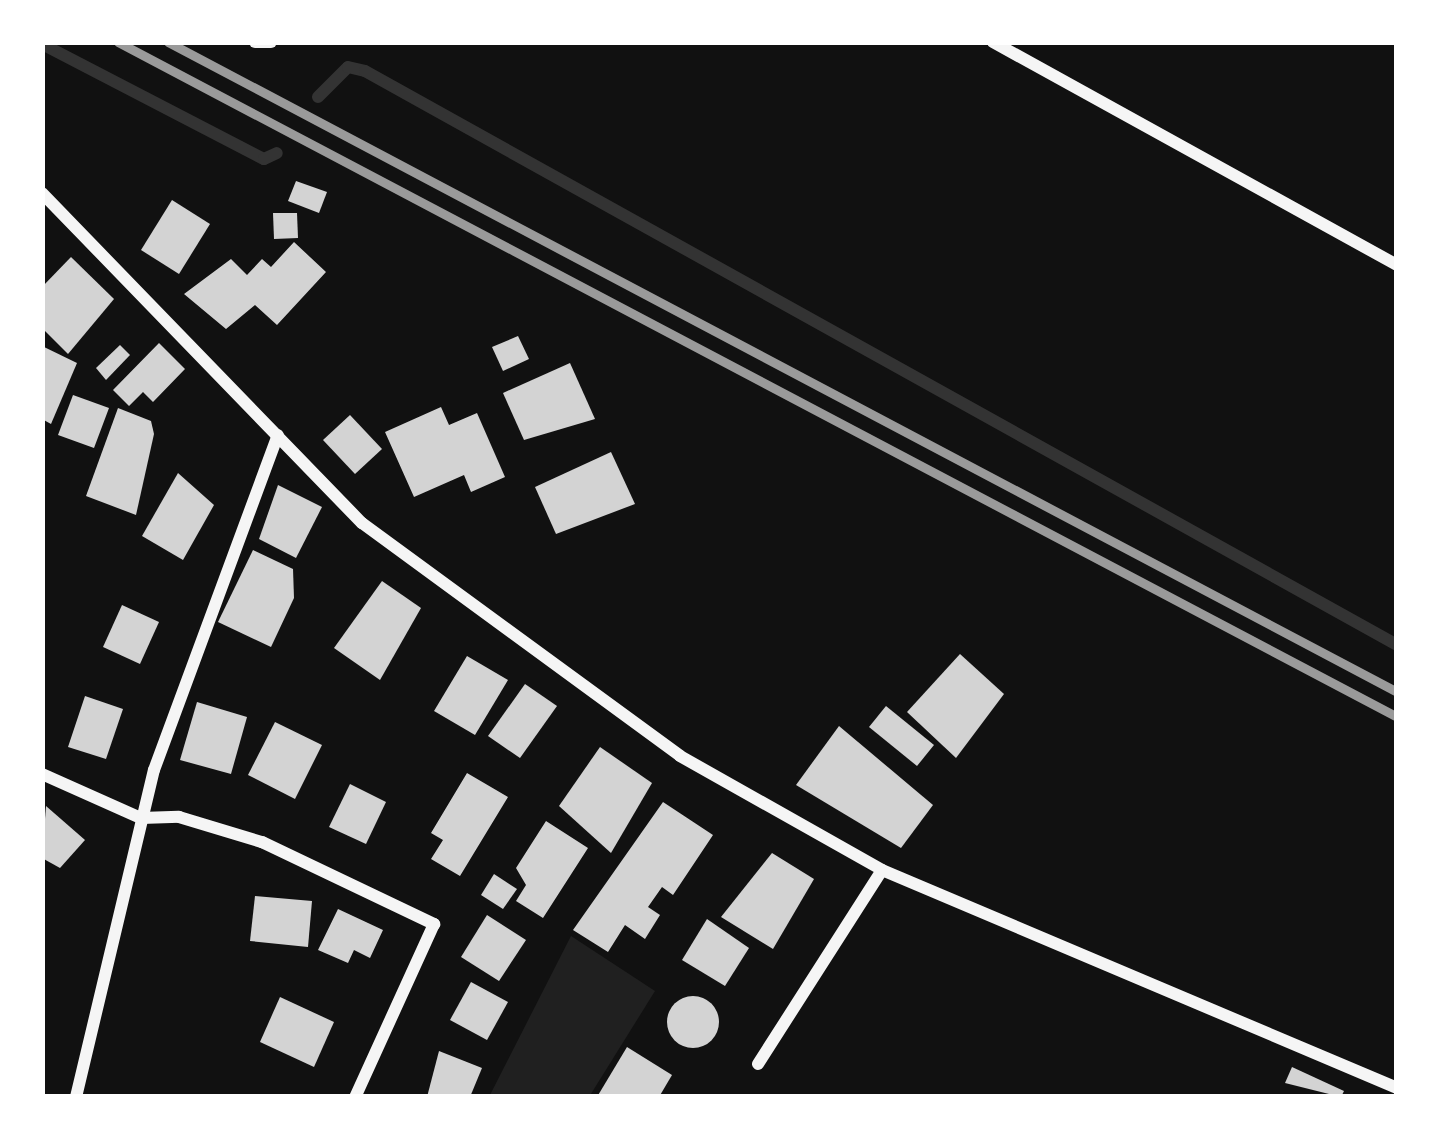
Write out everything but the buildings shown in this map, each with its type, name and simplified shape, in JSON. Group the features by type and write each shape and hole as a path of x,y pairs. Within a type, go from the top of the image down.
{"street":[{"path":"255,42 271,42"},
{"path":"993,42 1397,265"},
{"path":"42,193 362,523 680,756 882,870 1397,1088"},
{"path":"76,1097 140,818 237,521 278,435"},
{"path":"42,774 140,818 179,817 262,842 434,924 355,1097"},
{"path":"758,1064 882,870"}],"shaded area":[{"path":"571,936 655,991 589,1097 489,1097"}],"waterway":[{"path":"42,44 264,159 277,153"},
{"path":"318,97 348,67 365,71 1397,645"}],"railway":[{"path":"118,42 1397,717"},
{"path":"168,42 1397,692"}]}
